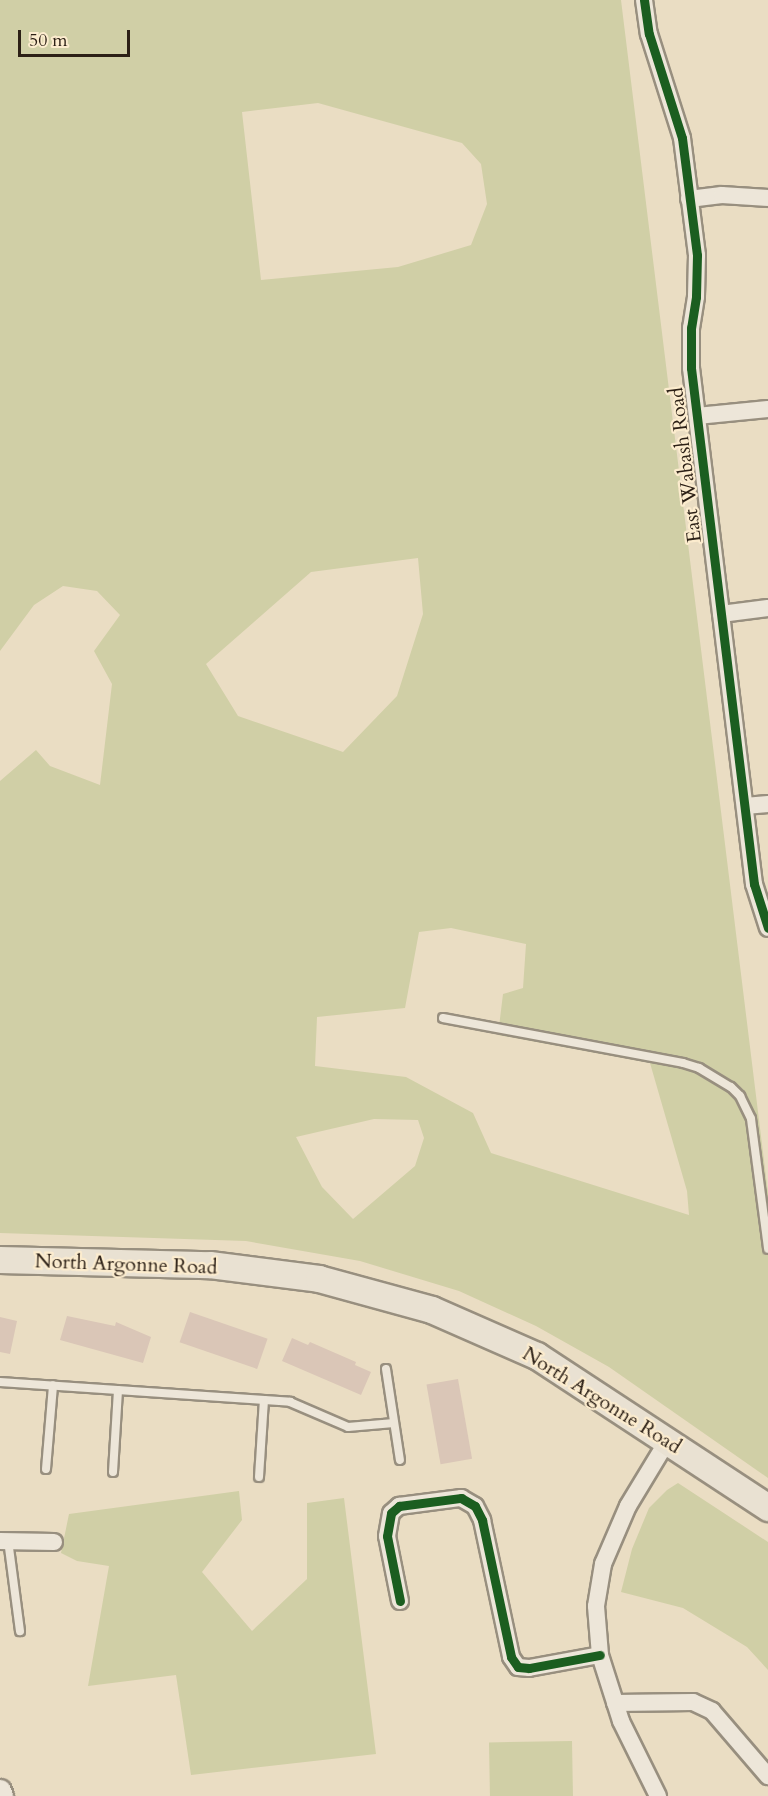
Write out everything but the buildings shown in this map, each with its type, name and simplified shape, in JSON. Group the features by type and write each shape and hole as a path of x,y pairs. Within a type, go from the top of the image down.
{"main road":[{"name":"North Argonne Road","path":"0,1260 210,1265 319,1279 432,1310 537,1356 668,1440 768,1508"}],"street":[{"name":"East Wabash Road","path":"644,0 661,80 674,105 682,138 697,255 696,297 691,328 691,368 754,884 768,928"},
{"path":"689,199 722,195 768,198"},
{"path":"697,416 768,409"},
{"path":"721,614 768,608"},
{"path":"745,806 768,804"},
{"path":"658,1796 621,1722 600,1655 596,1606 603,1564 628,1506 668,1440"},
{"path":"400,1601 387,1536 391,1513 399,1506 461,1498 476,1506 482,1520 511,1657 518,1667 529,1668 600,1655"},
{"path":"4,1541 54,1542"},
{"path":"615,1703 693,1702 712,1711 768,1776"},
{"path":"0,1791 2,1796"}],"lane":[{"path":"443,1018 683,1063 699,1068 731,1087 740,1096 751,1119 768,1249"},
{"path":"386,1370 400,1460"},
{"path":"0,1382 290,1402 354,1428 394,1423"},
{"path":"46,1469 53,1385"},
{"path":"113,1472 118,1390"},
{"path":"259,1477 264,1400"},
{"path":"4,1541 20,1631"}],"green space":[{"path":"0,0 621,0 768,1193 768,1478 609,1367 536,1326 459,1291 360,1261 246,1241 0,1233 0,781 36,750 50,766 100,785 112,684 94,651 120,615 97,591 63,586 34,605 0,651","holes":["318,103 462,143 481,164 487,204 471,245 398,267 261,280 242,112","418,558 423,614 397,696 343,752 238,716 206,664 311,572","451,928 526,944 523,988 503,994 498,1035 650,1063 687,1191 689,1215 491,1153 473,1113 406,1077 315,1066 317,1017 405,1008 419,932","374,1119 418,1120 424,1138 415,1166 353,1219 322,1187 296,1137"]},
{"path":"678,1483 768,1542 768,1670 747,1647 683,1608 621,1592 632,1549 649,1508 667,1490"},
{"path":"239,1491 242,1520 202,1572 252,1631 307,1579 307,1503 344,1498 376,1754 191,1775 176,1675 88,1686 109,1566 77,1561 61,1553 69,1514"},
{"path":"572,1741 573,1796 490,1796 489,1742"}],"cycle path":[{"path":"644,0 649,34 682,138 697,255 696,297 691,328 691,368 754,884 768,928"},
{"path":"400,1601 387,1536 391,1513 399,1506 461,1498 475,1506 482,1520 511,1657 518,1667 529,1668 600,1655"}]}
